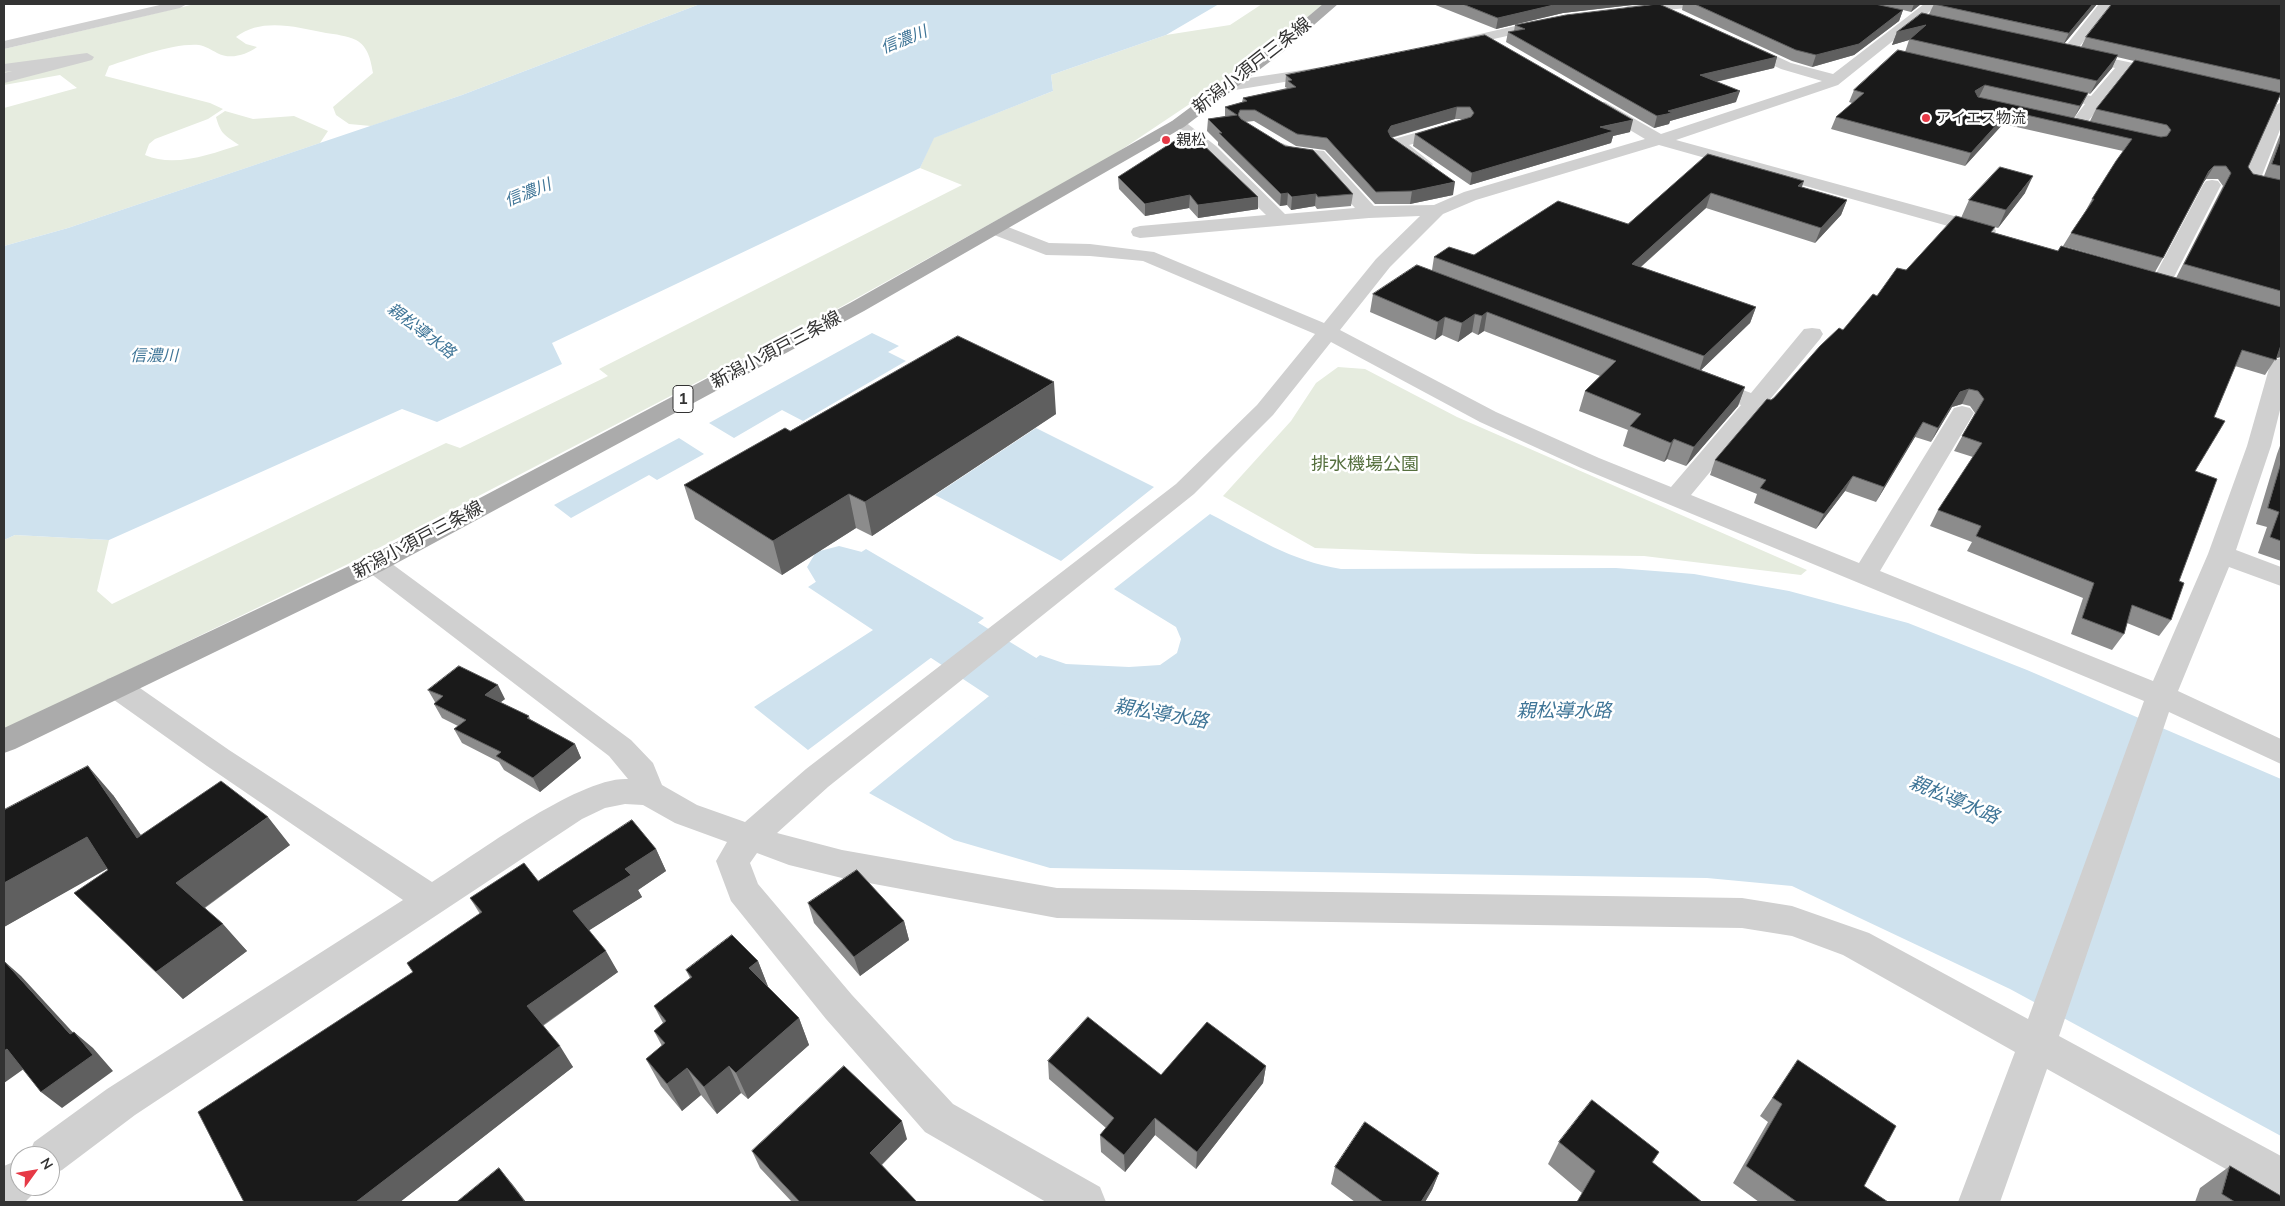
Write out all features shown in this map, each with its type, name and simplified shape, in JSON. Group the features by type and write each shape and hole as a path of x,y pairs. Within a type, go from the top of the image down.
{"main road":[{"name":"新潟小須戸三条線","path":"4,740 375,564 848,311 996,229 1178,124 1229,86 1330,4"}],"street":[{"path":"4,45 180,4"},
{"path":"1140,232 1369,212 1437,210 1470,196 1658,140 1836,80 1932,4"},
{"path":"2067,53 2106,4"},
{"path":"1611,12 1658,7 1684,11"},
{"path":"1896,15 1933,24"},
{"path":"1433,50 1481,37 1563,19"},
{"path":"4,55 96,24"},
{"path":"1481,37 1498,47"},
{"path":"1724,38 1786,66 1836,80"},
{"path":"2048,49 2179,78"},
{"path":"1873,51 1892,56"},
{"path":"4,68 87,57 4,78"},
{"path":"2092,130 2070,126 2095,102 2124,66"},
{"path":"1229,86 1338,68"},
{"path":"2028,87 2095,102"},
{"path":"1582,96 1658,140 2005,236"},
{"path":"2278,102 2251,181 2281,188"},
{"path":"1178,124 1210,150 1280,219"},
{"path":"1440,175 1396,144 1462,124"},
{"path":"1269,139 1291,153 1318,155 1369,212"},
{"path":"2162,281 2212,184"},
{"path":"1455,186 1470,196"},
{"path":"1085,1202 939,1118 839,1007 743,891 733,861 749,838 817,778 1184,489 1265,410 1328,332 1392,267 1437,210"},
{"path":"996,229 1046,249 1090,250 1147,256 1328,332 1488,417 1675,499 1864,576 2157,704 2281,752"},
{"path":"2144,276 2181,286"},
{"path":"1675,499 1812,334"},
{"path":"1978,1202 2042,1029 2157,704 2221,554 2270,450 2281,365"},
{"path":"1690,378 1755,402"},
{"path":"1864,576 1962,413"},
{"path":"2221,554 2281,577"},
{"path":"375,564 620,748 642,772 649,793"},
{"path":"117,687 218,758 432,901"},
{"path":"60,1147 121,1102 571,810 598,797 625,791 649,793 686,814 749,838 842,864 1057,903 1742,913 1792,921 1856,944 2042,1029 2281,1178"}],"green space":[{"path":"195,4 700,4 462,95 371,126 349,124 336,115 333,107 373,73 370,59 363,46 356,40 341,35 291,26 268,25 246,31 236,37 246,44 257,47 238,56 222,55 199,45 189,45 154,52 109,66 105,76 210,103 223,109 208,119 155,139 149,144 145,155 156,159 180,160 192,158 239,145 224,134 220,128 216,117 225,111 253,119 294,116 328,131 320,143 68,228 4,246 4,108 77,88 60,75 4,85 4,49"},
{"path":"1262,4 1324,4 1236,73 1112,156 828,314 346,565 4,730 4,540 15,535 109,540 97,591 112,604 446,443 460,448 608,376 599,369 962,185 920,168 933,138 1053,91 1051,75 1166,35 1230,25"},
{"name":"排水機場公園","path":"1338,367 1365,369 1457,417 1807,570 1801,575 1644,556 1477,554 1315,548 1223,496 1291,421 1316,383"}],"water":[{"name":"信濃川","path":"700,4 1219,4 1166,35 1051,75 1053,91 934,138 920,168 552,343 562,364 437,422 402,409 109,540 15,535 4,540 4,246 68,228 462,95"},
{"path":"872,333 899,346 888,352 906,361 803,421 782,410 734,438 709,423"},
{"path":"1036,428 1154,487 1061,561 935,495"},
{"path":"679,438 704,454 657,480 649,475 571,518 554,505"},
{"path":"1210,514 1289,554 1341,569 1616,568 1694,574 1789,591 1908,623 2027,670 2281,779 2281,1136 2010,989 1792,886 1707,878 1050,868 954,840 869,793 1040,655 1066,664 1129,667 1160,665 1177,653 1181,639 1176,627 1114,589"},
{"path":"866,549 984,618 808,750 754,707 873,630 808,587"}],"building":[{"path":"1463,4 1558,4 1498,18"},
{"path":"1659,4 1777,57 1700,75 1740,91 1668,111 1672,113 1657,116 1508,32 1525,29 1515,25 1566,15"},
{"path":"1695,4 1875,4 1903,10 1859,44 1816,55 1796,50"},
{"path":"1934,4 2093,4 2069,33"},
{"path":"2112,4 2281,4 2281,80 2086,37"},
{"path":"1922,13 2118,55 2097,81 1910,39 1926,25 1897,32"},
{"path":"1485,35 1633,120 1600,127 1614,131 1472,173 1415,134 1471,117 1474,113 1470,107 1457,107 1391,126 1388,131 1391,137 1455,182 1412,191 1376,192 1327,138 1297,134 1255,110 1240,110 1238,115 1241,119 1285,146 1313,150 1353,194 1318,197 1316,194 1292,197 1288,193 1281,194 1219,133 1222,133 1208,119 1237,115 1225,107 1247,101 1243,98 1296,87 1288,81 1292,80 1286,75"},
{"path":"1898,50 2088,93 2080,106 1985,85 1975,91 1978,97 2161,137 2167,136 2171,130 2167,125 2096,109 2135,60 2281,93 2248,167 2253,174 2281,180 2281,291 2184,264 2231,173 2226,166 2214,166 2209,171 2163,258 2071,233 2132,139 2009,111 1971,153 1836,117 1864,93 1854,90"},
{"path":"1195,137 1258,197 1198,205 1190,195 1145,204 1118,177 1176,140"},
{"path":"2281,139 2281,166 2272,164"},
{"path":"1708,154 1804,181 1798,186 1847,200 1821,228 1711,193 1632,264 1756,307 1704,356 1434,257 1449,247 1474,255 1558,201 1628,224"},
{"path":"2000,167 2033,176 2006,210 1969,200"},
{"path":"1956,216 1995,227 1991,232 2058,251 2061,246 2281,307 2281,345 2276,360 2242,350 2214,417 2225,421 2195,471 2217,479 2179,581 2184,583 2171,620 2132,605 2124,634 2082,618 2094,583 1976,536 1981,526 1938,510 1982,443 1962,436 1984,399 1978,391 1969,389 1960,392 1938,428 1923,422 1884,487 1853,476 1824,514 1760,488 1766,480 1715,460 1767,399 1771,400 1774,398 1820,346 1839,328 1843,330 1873,294 1877,296 1897,268 1906,270"},
{"path":"1417,265 1745,387 1694,447 1674,439 1671,443 1630,426 1641,414 1585,391 1616,361 1487,312 1482,316 1475,314 1462,323 1445,317 1438,322 1373,294"},
{"path":"958,336 1054,382 865,502 849,494 773,541 684,485 785,428 790,431"},
{"path":"2281,463 2281,541 2270,537 2279,512 2268,508"},
{"path":"459,666 498,685 485,695 529,716 527,718 575,744 533,778 496,756 501,752 454,729 466,720 434,704 443,696 428,690"},
{"path":"88,766 137,838 221,781 268,817 176,883 223,924 156,972 74,893 108,870 87,837 4,883 4,810"},
{"path":"632,820 656,849 625,869 631,875 573,911 606,951 527,1006 560,1046 356,1202 244,1202 198,1112 413,972 407,963 482,912 470,898 524,863 538,881"},
{"path":"857,870 904,921 854,957 808,903"},
{"path":"732,935 758,961 749,968 799,1018 736,1073 729,1066 704,1087 687,1068 667,1084 646,1059 665,1043 654,1031 666,1021 654,1006 692,977 686,970"},
{"path":"4,961 70,1034 74,1032 93,1055 41,1092 7,1049 4,1051"},
{"path":"1088,1017 1161,1075 1207,1022 1266,1066 1197,1152 1155,1118 1124,1155 1100,1135 1114,1118 1048,1061"},
{"path":"1798,1060 1896,1126 1864,1186 1888,1202 1797,1202 1746,1166 1782,1104 1773,1098"},
{"path":"844,1066 902,1121 870,1153 917,1202 800,1202 752,1151"},
{"path":"1592,1100 1659,1152 1652,1162 1702,1202 1577,1202 1595,1171 1559,1142"},
{"path":"1365,1122 1439,1173 1421,1202 1383,1202 1335,1167"},
{"path":"2230,1166 2281,1196 2281,1202 2235,1202 2222,1194"},
{"path":"499,1168 525,1202 457,1202"}],"waterway":[{"name":"親松導水路","path":"839,567 1038,693 1097,704"}],"place":[{"name":"アイエス物流","path":"1926,118"},
{"name":"親松","path":"1166,140"}]}
